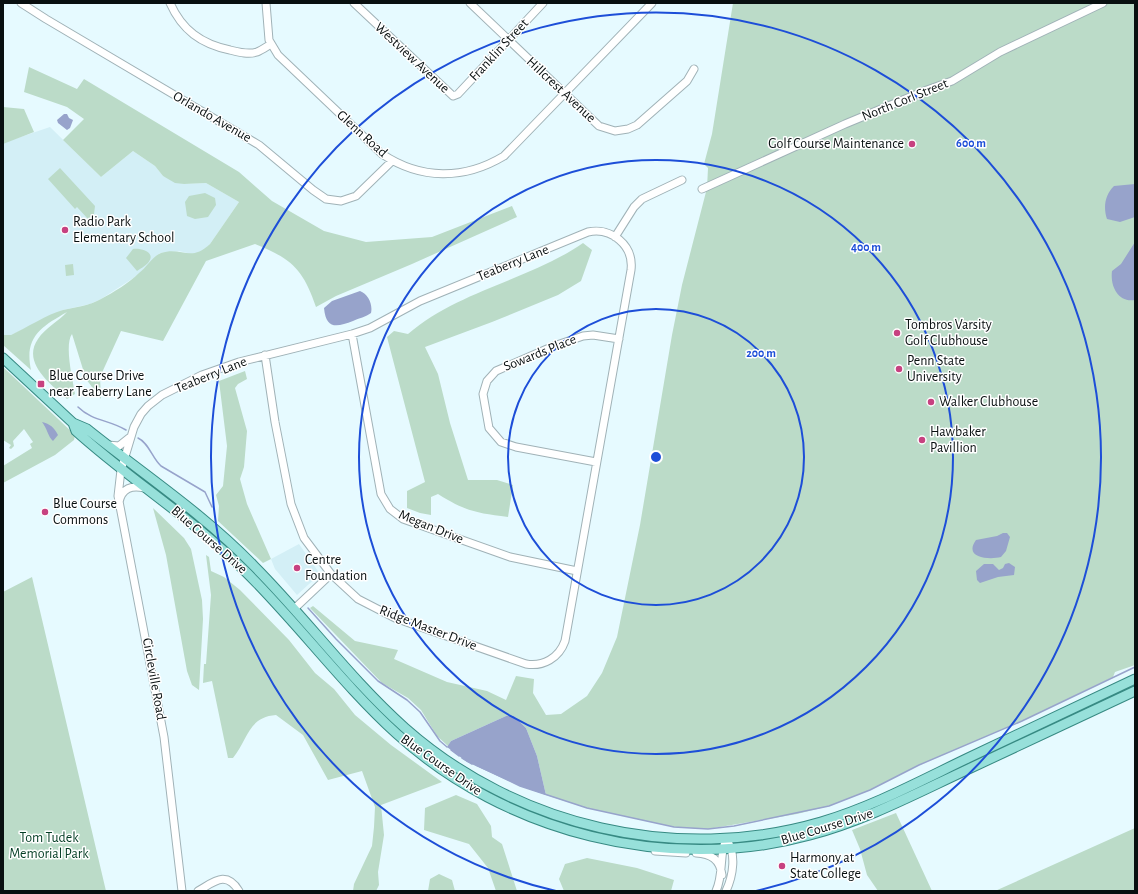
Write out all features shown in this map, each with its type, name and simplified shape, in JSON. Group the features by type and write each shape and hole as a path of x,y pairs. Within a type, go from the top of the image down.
{"main road":[{"name":"Blue Course Drive","path":"3,358 73,423 87,429 214,528 254,566 376,700 402,725 452,764 494,789 540,810 608,830 668,838 726,839 756,836 800,827 858,809 1135,679"},
{"name":"Blue Course Drive","path":"73,423 76,431 120,470 202,531 238,564 370,708 417,751 461,782 509,808 542,822 593,837 658,848 727,848 798,838 845,825 876,813 1135,691"}],"street":[{"name":"Orlando Avenue","path":"21,3 259,145 326,199 341,201 356,196 392,161"},
{"path":"170,3 179,20 187,30 208,44 246,53 258,52 271,44 268,34 266,3"},
{"name":"Westview Avenue","path":"354,3 453,96"},
{"name":"Hillcrest Avenue","path":"470,3 599,126 611,131 623,131 637,125 687,81 694,69"},
{"name":"Franklin Street","path":"453,96 458,94 543,3"},
{"name":"Glenn Road","path":"271,44 278,55 321,97 370,144 392,161 416,171 441,175 460,173 489,165 504,156 516,146 652,3"},
{"name":"North Corl Street","path":"702,189 845,124 952,81 1000,52 1103,3"},
{"path":"577,571 632,266 628,250 615,237 634,207 642,199 682,180"},
{"name":"Teaberry Lane","path":"120,470 130,437 141,414 156,398 202,375 239,362 352,334 381,323 420,301 588,232 604,232 615,237"},
{"name":"Megan Drive","path":"352,334 381,494 390,509 403,519 510,557 577,571"},
{"name":"Sowards Place","path":"596,462 516,447 501,442 489,428 482,394 487,381 496,371 554,346 582,336 592,335 619,339"},
{"name":"Ridge Master Drive","path":"266,355 275,422 291,504 304,538 315,555 331,574 358,599 395,618 531,665 550,660 564,645 577,571"},
{"path":"107,445 119,446 130,437"},
{"name":"Circleville Road","path":"120,470 117,488 119,504 163,730 182,891"},
{"path":"119,504 121,494 126,489 134,486 145,488"},
{"path":"294,609 331,574"},
{"path":"593,837 629,848 710,855 719,863 722,875"},
{"path":"726,839 732,869 726,891"},
{"path":"716,891 722,875 727,848"},
{"path":"198,891 214,882 226,880 232,882 239,891"}],"shaded area":[{"path":"50,127 101,177 133,151 155,166 163,176 184,184 206,183 239,202 210,244 204,250 191,254 179,251 160,253 138,275 101,299 90,304 63,310 6,336 3,335 3,143"},
{"path":"299,544 320,574 297,595 275,569 271,559"}],"green space":[{"name":"Penn State University","path":"733,3 1092,3 1094,7 1103,3 1135,3 1135,665 1115,672 1113,677 1022,721 919,765 870,790 829,806 797,814 708,829 674,827 587,808 546,795 537,756 526,728 514,716 506,716 451,741 448,746 437,736 421,710 408,698 382,683 310,608 313,606 355,641 398,650 394,659 447,682 487,691 506,700 516,676 534,679 533,693 546,715 561,714 587,696 602,673 617,637 640,525 672,335 682,285 707,188 708,168 704,164 712,134"},
{"path":"29,67 77,89 84,79 239,172 272,201 324,231 366,242 432,237 512,206 517,217 336,296 316,307 301,274 287,261 268,249 255,244 206,261 163,341 121,331 100,377 101,399 86,379 72,334 70,339 69,354 75,394 67,399 40,373 33,357 34,348 41,335 67,312 42,328 32,341 29,359 31,370 3,345 3,335 11,335 57,312 87,305 96,301 131,280 161,253 175,251 191,253 203,250 210,244 239,202 206,183 175,183 163,176 155,166 133,151 101,177 63,140 84,119 67,107 24,92"},
{"path":"3,107 24,109 34,132 3,144"},
{"path":"60,168 95,206 94,214 88,219 77,207 75,209 48,179"},
{"path":"205,193 215,198 216,205 208,217 195,219 187,216 185,202 189,196"},
{"path":"583,243 592,250 581,281 558,295 425,347 438,374 450,423 468,480 497,480 513,485 508,517 487,514 464,508 438,494 431,497 431,515 407,508 407,491 425,482 387,337 394,331 408,334 449,306 540,267"},
{"path":"133,249 144,250 151,256 148,263 137,271 126,258"},
{"path":"73,264 74,275 66,276 65,265"},
{"path":"3,367 75,435 74,440 55,455 3,483 3,466 32,448 30,444 33,442 24,429 13,441 14,446 11,449 9,448 11,445 3,440"},
{"path":"245,371 247,379 238,384 235,388 247,431 244,467 240,479 247,504 271,559 263,563 218,521 219,506 216,495 223,486 227,446 219,381"},
{"path":"153,508 184,538 191,549 202,600 203,619 199,690 192,685 187,671 166,555"},
{"path":"206,555 209,557 211,571 224,577 240,590 289,640 315,673 334,689 355,715 391,745 442,782 381,805 384,835 378,872 379,885 376,891 353,891 354,884 372,846 374,827 375,807 362,771 328,780 303,735 276,715 260,720 254,725 233,758 228,758 212,681 203,683 204,664 206,664 211,595"},
{"name":"Tom Tudek Memorial Park","path":"32,577 106,891 3,891 3,592"},
{"path":"456,795 477,804 491,826 492,837 502,844 517,891 496,891 488,868 469,844 424,830 425,808"},
{"path":"896,813 932,891 878,891 867,875 860,849 852,830"},
{"path":"1135,828 1135,891 995,891"},
{"path":"587,858 637,868 674,880 671,891 564,891 559,879 565,864"},
{"path":"439,874 452,880 455,891 428,891 430,879"}],"water":[{"path":"64,114 67,114 69,118 73,120 70,128 67,130 58,123 57,120"},
{"path":"1135,184 1135,217 1120,222 1107,219 1105,210 1106,201 1114,186"},
{"path":"1135,242 1135,300 1129,300 1124,299 1116,292 1112,282 1112,271 1121,264"},
{"path":"360,291 365,294 369,300 371,313 342,325 333,325 327,320 324,308 332,301"},
{"path":"42,422 52,426 58,435 53,441 50,437"},
{"path":"1007,533 1010,537 1006,551 1001,557 984,558 975,554 973,551 973,546 976,540 997,536"},
{"path":"1009,563 1015,567 1014,575 998,577 980,583 977,580 976,571 984,564 993,564 999,570 1003,568 1005,564"},
{"path":"506,716 514,716 526,728 537,756 546,795 520,786 467,762 447,747 451,741"}],"waterway":[{"path":"78,407 83,412 95,418 114,424 126,430"},
{"path":"138,438 145,443 161,466 205,492 212,507"},
{"path":"308,608 336,639 378,681 407,700 420,712 440,741 447,747"},
{"path":"476,765 520,786 587,808 674,827 708,829 734,826 829,806 870,790 919,765 1022,721 1135,667"},
{"path":"451,750 459,756"},
{"path":"462,758 472,764"}],"place":[{"name":"Golf Course Maintenance","path":"912,144"},
{"name":"Radio Park Elementary School","path":"65,230"},
{"name":"Tombros Varsity Golf Clubhouse","path":"897,333"},
{"name":"Penn State University","path":"899,369"},
{"name":"Blue Course Drive near Teaberry Lane","path":"41,384"},
{"name":"Walker Clubhouse","path":"931,402"},
{"name":"Hawbaker Pavillion","path":"922,440"},
{"name":"Blue Course Commons","path":"45,512"},
{"name":"Centre Foundation","path":"297,568"},
{"name":"Harmony at State College","path":"782,866"}]}
